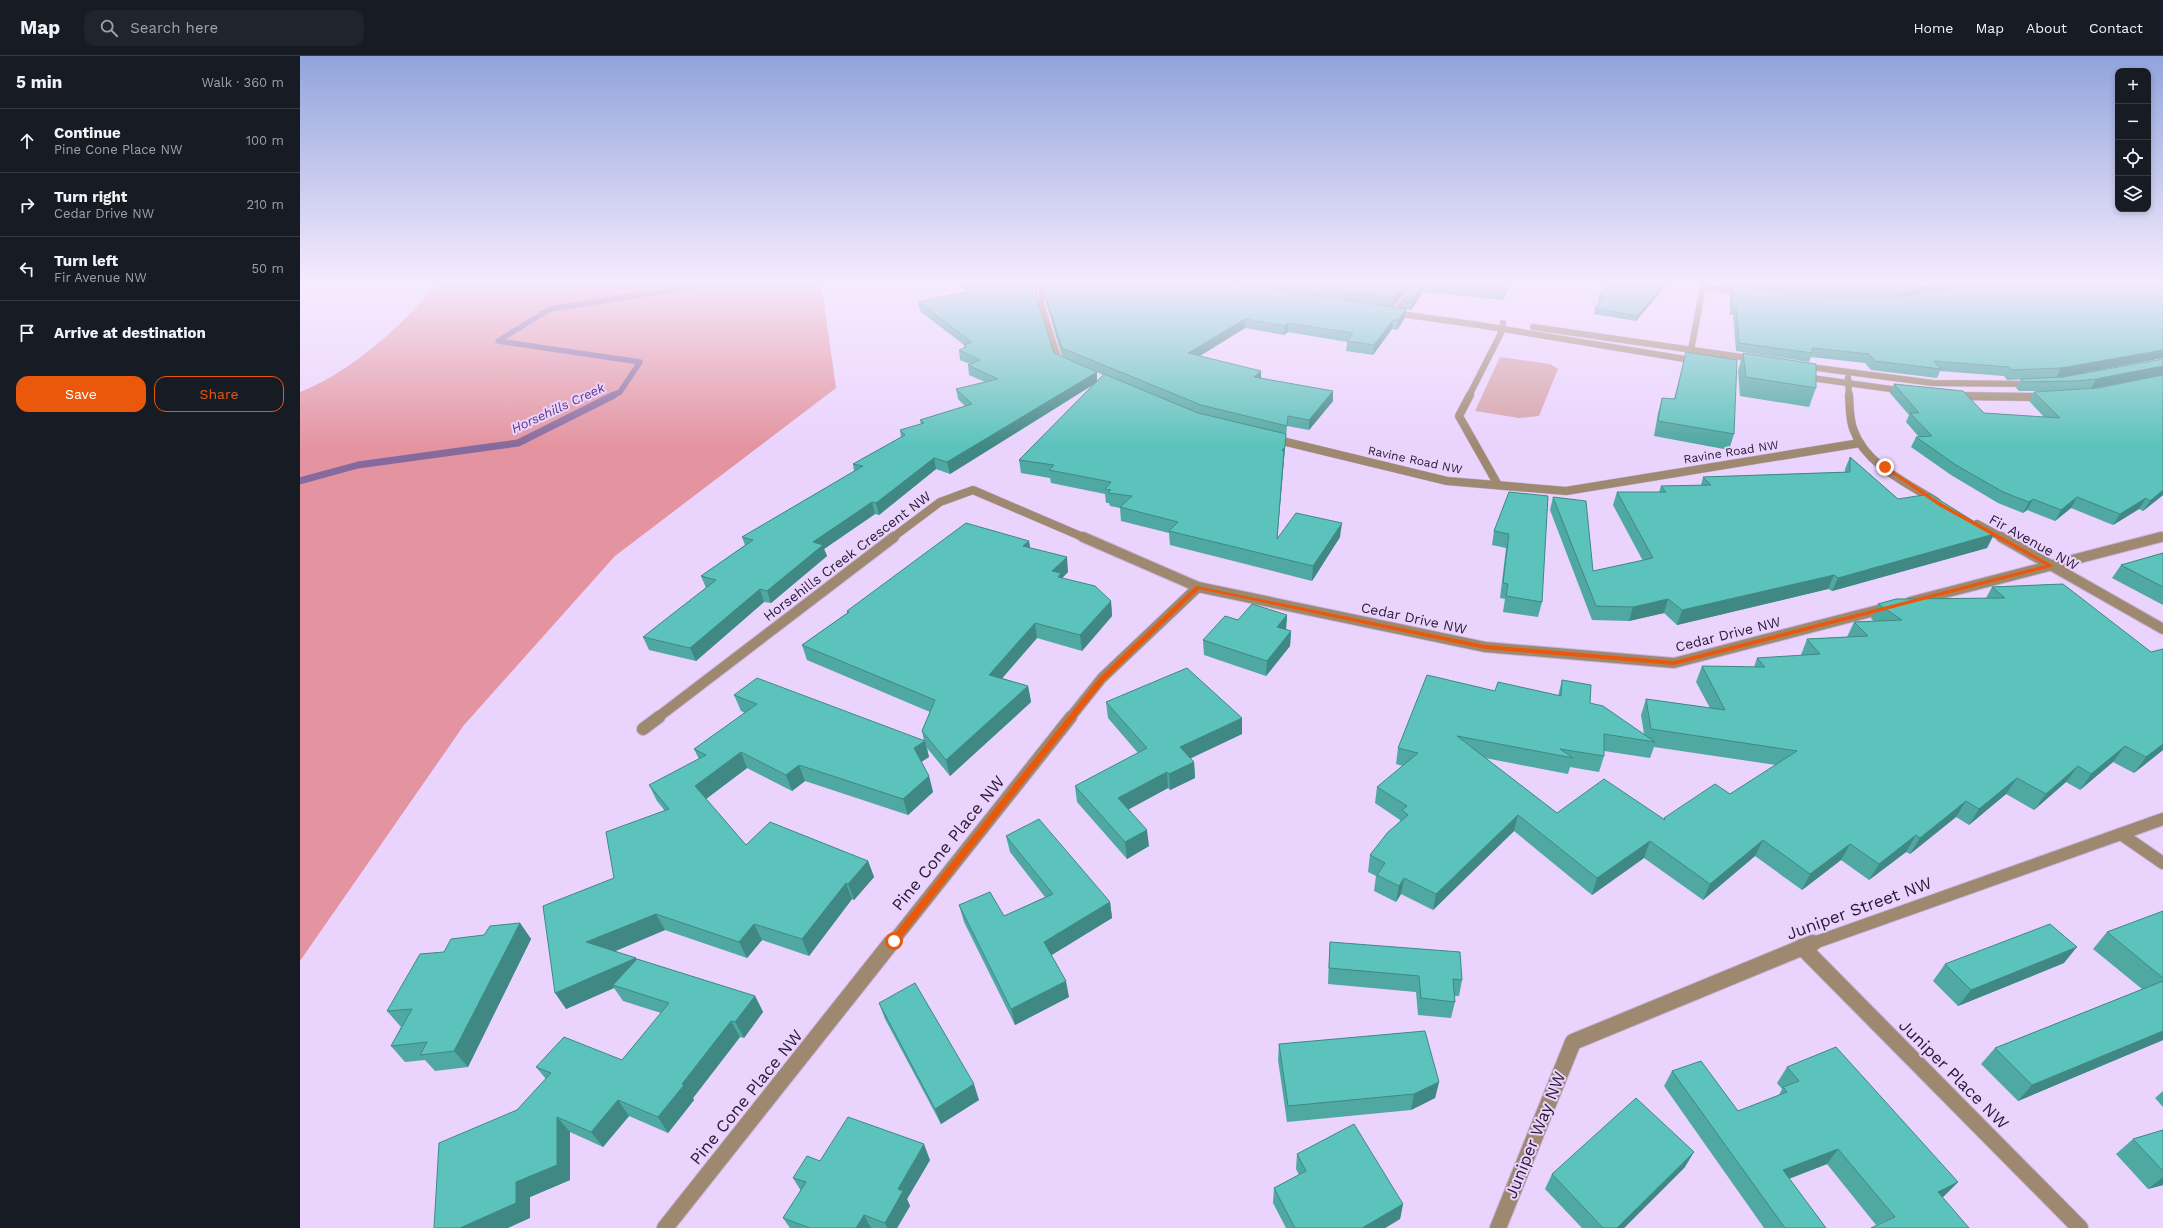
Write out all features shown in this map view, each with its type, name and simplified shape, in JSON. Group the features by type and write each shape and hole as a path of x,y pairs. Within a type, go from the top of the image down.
{"street":[{"path":"1052,337 1060,361 1074,367"},
{"path":"1498,337 1459,416 1498,485"},
{"path":"1562,337 1706,362"},
{"path":"1586,337 1761,360"},
{"path":"1691,360 1690,350 1693,337"},
{"path":"1792,364 1952,384 2042,383"},
{"path":"1848,372 1851,416 1854,433 1860,443 1876,460 1895,475 1948,508"},
{"path":"1796,376 1915,392"},
{"path":"1948,395 1998,397 2053,396"},
{"name":"Ravine Road NW","path":"1269,438 1447,481 1566,491 1860,443"},
{"name":"Horsehills Creek Crescent NW","path":"643,729 940,502 973,490 1198,587"},
{"name":"Fir Avenue NW","path":"1969,520 2163,629"},
{"name":"Cedar Drive NW","path":"1198,587 1485,647 1674,663 2163,537"},
{"name":"Pine Cone Place NW","path":"665,1228 1102,678 1198,587"},
{"name":"Juniper Street NW","path":"1572,1042 1802,946 2163,819"},
{"path":"2121,834 2163,863"},
{"name":"Juniper Place NW","path":"1802,946 2080,1228"},
{"name":"Juniper Way NW","path":"1498,1228 1572,1042"}],"shaded area":[{"path":"385,337 829,337 836,388 615,556 464,725 300,961 300,392 331,377 375,346"},
{"path":"1500,357 1550,364 1558,369 1539,416 1519,418 1475,411"}],"building":[{"path":"965,337 1049,337 1054,353 1097,372 947,462 934,458 876,503 872,502 813,542 823,545 767,591 760,589 690,648 643,637 716,580 701,576 753,540 742,537 863,466 853,464 905,435 900,430 924,423 920,420 972,404 956,389 998,379 968,365 980,360 959,350 967,347 964,345 972,342"},
{"path":"1058,337 1215,337 1188,353 1261,371 1254,377 1333,391 1309,420 1288,416 1287,426 1201,405 1062,348"},
{"path":"1350,337 1380,337 1374,345 1347,341"},
{"path":"1738,337 2163,337 2163,350 2061,368 2012,370 2008,367 1934,361 1941,369 1875,361 1869,354 1812,348 1812,353 1739,343"},
{"path":"1686,352 1737,360 1734,434 1658,421 1662,398 1675,399"},
{"path":"1743,353 1816,364 1816,388 1746,377"},
{"path":"2163,359 2163,366 2096,379 2023,382 2021,379 2063,377"},
{"path":"1104,374 1198,413 1286,434 1285,447 1282,450 1284,451 1277,539 1296,513 1342,523 1313,566 1169,531 1178,522 1120,507 1132,496 1108,493 1111,490 1105,489 1111,482 1049,470 1054,465 1019,460"},
{"path":"2163,375 2163,490 2150,501 2146,498 2120,514 2077,497 2061,510 2033,499 2029,502 2003,492 1956,465 1916,437 1932,436 1910,413 1919,413 1894,384 1963,391 1984,413 2060,418 2034,392 2098,388"},
{"path":"1850,457 1898,499 1930,494 1994,534 1838,578 1834,575 1682,610 1668,599 1633,607 1596,606 1553,497 1586,501 1593,571 1653,558 1617,492 1666,492 1661,486 1711,485 1703,477 1850,472"},
{"path":"1509,492 1548,496 1542,602 1506,596 1508,584 1503,583 1509,534 1494,531"},
{"path":"966,523 1029,541 1023,546 1067,557 1052,571 1061,573 1058,577 1095,586 1111,601 1080,635 1035,623 989,675 1028,686 946,760 922,731 935,700 802,645 849,612 847,611"},
{"path":"2163,553 2163,587 2121,565"},
{"path":"2063,584 2151,652 2163,649 2163,744 2146,757 2125,746 2091,774 2078,766 2046,794 2017,778 1979,809 1966,801 1920,838 1916,835 1879,864 1850,844 1810,874 1763,840 1710,884 1650,841 1597,878 1518,815 1436,894 1404,878 1399,886 1377,875 1385,863 1370,855 1388,832 1408,815 1402,810 1407,806 1377,787 1418,753 1398,748 1427,675 1495,691 1498,682 1561,696 1562,680 1591,685 1590,703 1603,706 1655,742 1604,734 1604,756 1560,749 1573,758 1457,736 1557,813 1604,779 1665,820 1664,818 1715,784 1730,794 1797,751 1651,729 1646,699 1725,710 1702,666 1765,667 1757,658 1820,654 1807,639 1868,636 1854,622 1902,620 1878,604 1896,599 2005,598 1992,587"},
{"path":"1252,604 1287,615 1277,627 1291,631 1267,661 1203,640 1225,616 1238,620"},
{"path":"1187,668 1242,718 1180,747 1194,762 1169,774 1167,772 1118,798 1147,830 1125,842 1075,786 1147,748 1106,702"},
{"path":"757,678 925,741 914,748 929,776 903,799 799,765 786,775 741,752 695,786 746,845 770,822 868,861 848,884 846,883 802,939 754,924 739,942 656,914 586,942 636,958 555,993 543,906 614,878 606,832 669,809 649,785 706,755 694,749 757,704 734,695"},
{"path":"1039,819 1110,902 1044,942 1066,981 1011,1009 959,905 990,892 1004,916 1053,894 1006,836"},
{"path":"2163,911 2163,978 2107,932"},
{"path":"520,923 454,1051 420,1055 427,1042 391,1046 412,1009 387,1011 420,954 444,952 451,939 484,935 490,926"},
{"path":"2050,924 2077,947 1971,990 1945,964"},
{"path":"1330,942 1460,952 1462,980 1453,979 1455,1002 1421,998 1419,976 1329,968"},
{"path":"637,959 755,996 735,1022 731,1021 682,1084 684,1085 658,1117 618,1100 591,1132 557,1117 557,1165 516,1182 516,1203 460,1228 434,1228 439,1143 517,1110 551,1073 536,1067 564,1037 622,1060 669,1003 613,985"},
{"path":"2163,981 2163,1031 2032,1085 1995,1048"},
{"path":"915,983 974,1084 935,1109 879,1003"},
{"path":"1425,1031 1439,1082 1414,1094 1288,1106 1279,1044"},
{"path":"1836,1047 1958,1182 1938,1192 1969,1228 1871,1228 1895,1217 1838,1149 1783,1170 1826,1228 1785,1228 1672,1071 1701,1061 1738,1111 1787,1092 1783,1087 1799,1081 1787,1067"},
{"path":"1636,1098 1694,1152 1617,1228 1603,1228 1552,1174"},
{"path":"848,1117 924,1144 898,1189 903,1191 885,1223 864,1215 856,1228 810,1228 783,1218 806,1182 793,1178 807,1156 820,1161"},
{"path":"1354,1124 1403,1204 1362,1228 1295,1228 1274,1188 1306,1171 1297,1154"},
{"path":"2163,1130 2163,1171 2133,1139"}],"waterway":[{"name":"Horsehills Creek","path":"300,481 358,465 518,443 620,392 640,362 498,341 505,337"}],"route":[{"path":"894,941 1102,678 1198,587 1485,647 1674,663 2051,566 1941,505 1885,467"}]}
